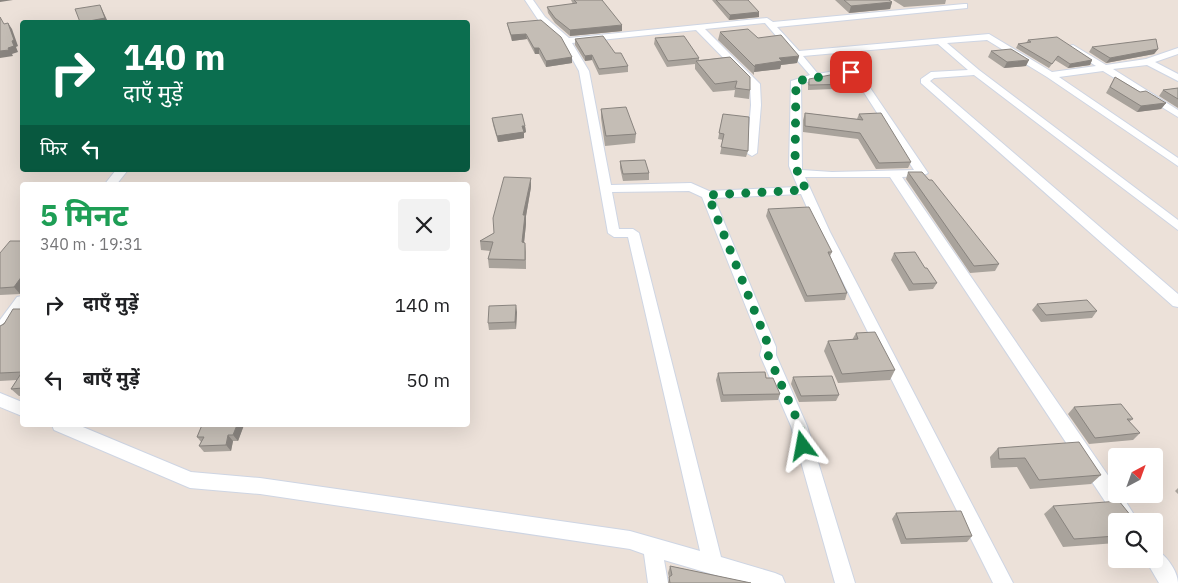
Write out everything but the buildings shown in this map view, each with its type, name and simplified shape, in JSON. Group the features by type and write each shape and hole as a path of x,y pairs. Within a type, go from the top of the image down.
{"street":[{"path":"529,0 542,19 567,41 584,71 614,233 633,233 713,565"},
{"path":"892,4 904,13"},
{"path":"771,26 964,6"},
{"path":"567,41 767,20 816,76"},
{"path":"698,27 756,84 752,153"},
{"path":"798,54 938,40 989,37 1050,75 1178,163"},
{"path":"938,40 976,72 1178,226"},
{"path":"1066,44 1178,114"},
{"path":"1050,75 1148,62 1178,50"},
{"path":"1148,62 1178,78"},
{"path":"799,173 922,173 857,74 851,72 816,76 796,81 795,166 828,240 1003,583"},
{"path":"976,72 931,76 924,81 1178,302"},
{"path":"112,182 120,172"},
{"path":"894,174 1124,513"},
{"path":"605,189 691,186 708,195 806,190"},
{"path":"708,195 769,347 768,355 800,426 803,446 845,583"},
{"path":"0,331 20,304"},
{"path":"0,400 20,408"},
{"path":"65,427 190,480 279,489 630,540 775,583"},
{"path":"652,547 658,583"},
{"path":"1161,568 1171,583"}],"route":[{"path":"803,446 800,426 768,355 769,347 708,195 806,190 795,166 796,81 816,76 851,72"}]}
